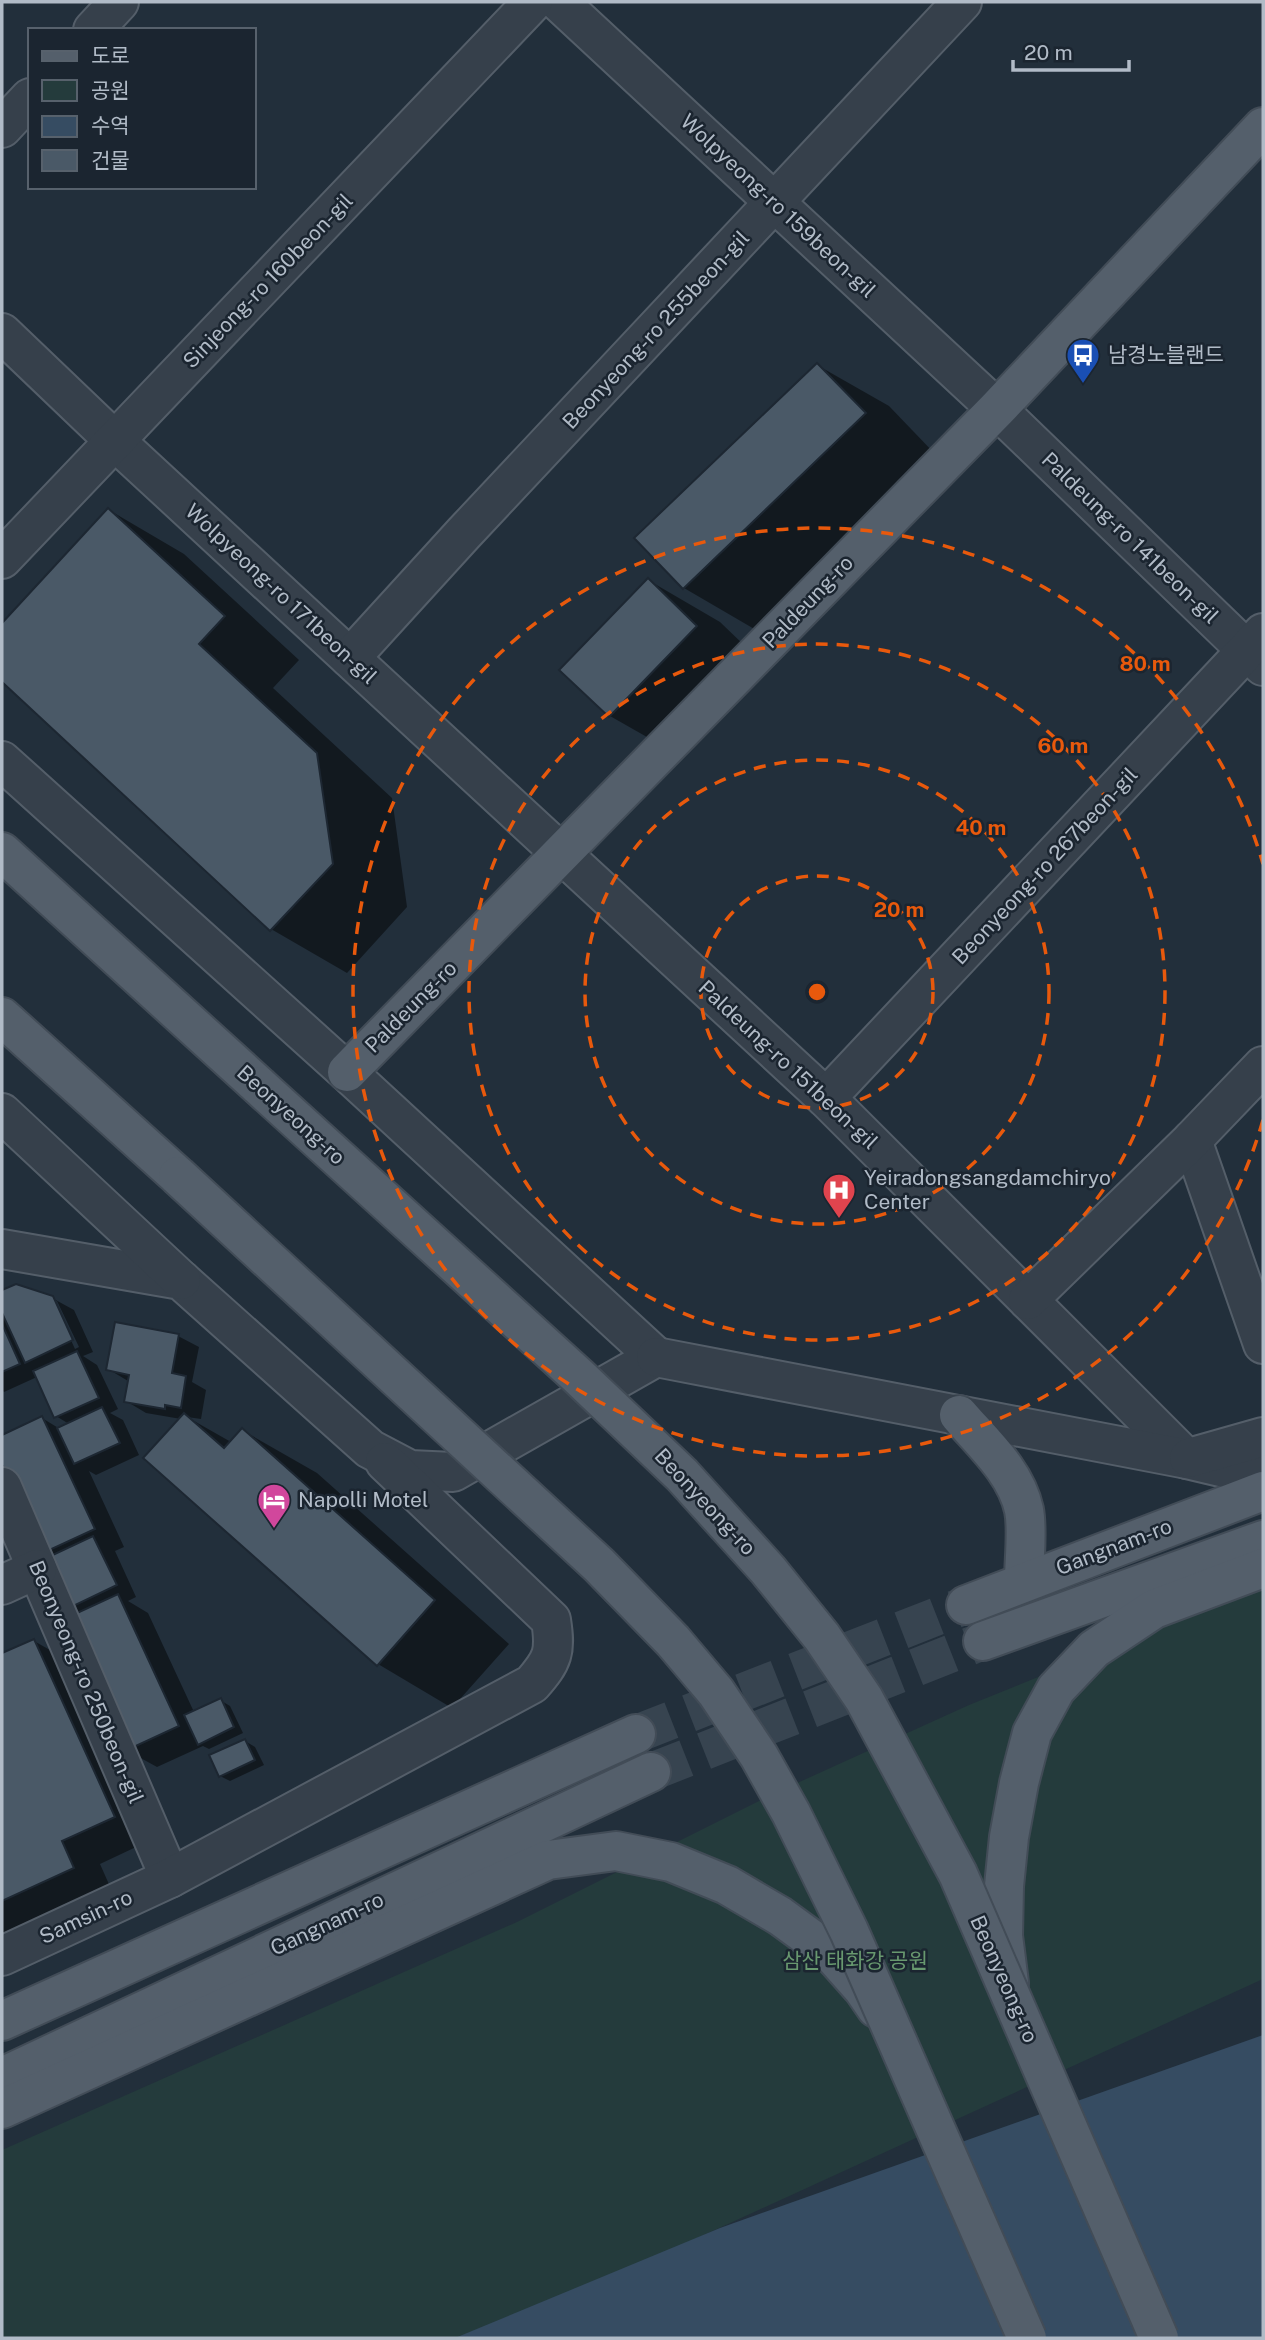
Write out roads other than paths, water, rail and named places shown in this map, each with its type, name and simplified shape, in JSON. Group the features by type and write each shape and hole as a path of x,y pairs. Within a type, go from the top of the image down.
{"main road":[{"name":"Paldeung-ro","path":"347,1072 997,410 1263,127"},
{"name":"Beonyeong-ro","path":"2,852 578,1376 682,1475 768,1570 822,1637 864,1699 958,1874 1159,2338"},
{"path":"2,1017 599,1565 673,1641 716,1692 759,1756 791,1813 849,1931 1027,2338"},
{"path":"959,1415 996,1457 1014,1483 1024,1511 1024,1582"},
{"name":"Gangnam-ro","path":"966,1605 1263,1491"},
{"name":"Gangnam-ro","path":"984,1641 1263,1540"},
{"path":"1011,1992 1003,1936 1009,1836 1032,1733 1056,1689 1094,1649 1154,1609 1263,1568"},
{"path":"2,2021 636,1734"},
{"name":"Gangnam-ro","path":"2,2077 651,1772"},
{"path":"2,2109 548,1860 616,1851 671,1862 727,1885 780,1916 832,1954 863,1989 895,2036"}],"street":[{"path":"95,28 119,2"},
{"name":"Sinjeong-ro 160beon-gil","path":"2,559 533,2"},
{"name":"Wolpyeong-ro 159beon-gil","path":"559,2 997,410"},
{"name":"Beonyeong-ro 255beon-gil","path":"350,658 962,2"},
{"path":"2,128 28,100"},
{"name":"Wolpyeong-ro 171beon-gil","path":"2,333 115,441 562,854"},
{"name":"Paldeung-ro 141beon-gil","path":"997,410 1258,650"},
{"name":"Beonyeong-ro 267beon-gil","path":"825,1098 1258,650"},
{"path":"2,761 347,1072 656,1357 1187,1459 1263,1477"},
{"name":"Paldeung-ro 151beon-gil","path":"562,854 825,1098 1187,1459"},
{"path":"1028,1300 1192,1140 1263,1066"},
{"path":"2,1113 181,1280 370,1448 410,1470 453,1472 656,1357"},
{"path":"1192,1140 1263,1344"},
{"path":"2,1249 181,1280"},
{"path":"1187,1459 1263,1437"},
{"name":"Samsin-ro","path":"2,1956 170,1878 531,1684 549,1665 554,1641 551,1620 370,1448"},
{"name":"Beonyeong-ro 250beon-gil","path":"2,1487 170,1878"},
{"path":"2,1585 37,1569"}],"water":[{"path":"1263,2035 1263,2338 455,2338 720,2228"}],"tunnel":[{"path":"636,1734 966,1605"},
{"path":"651,1772 983,1641"}],"place":[{"name":"남경노블랜드","path":"1083,385"},
{"name":"Yeiradongsangdamchiryo Center","path":"839,1220"},
{"name":"Napolli Motel","path":"274,1530"}],"park label":[{"name":"삼산 태화강 공원","path":"855,1961"}]}
